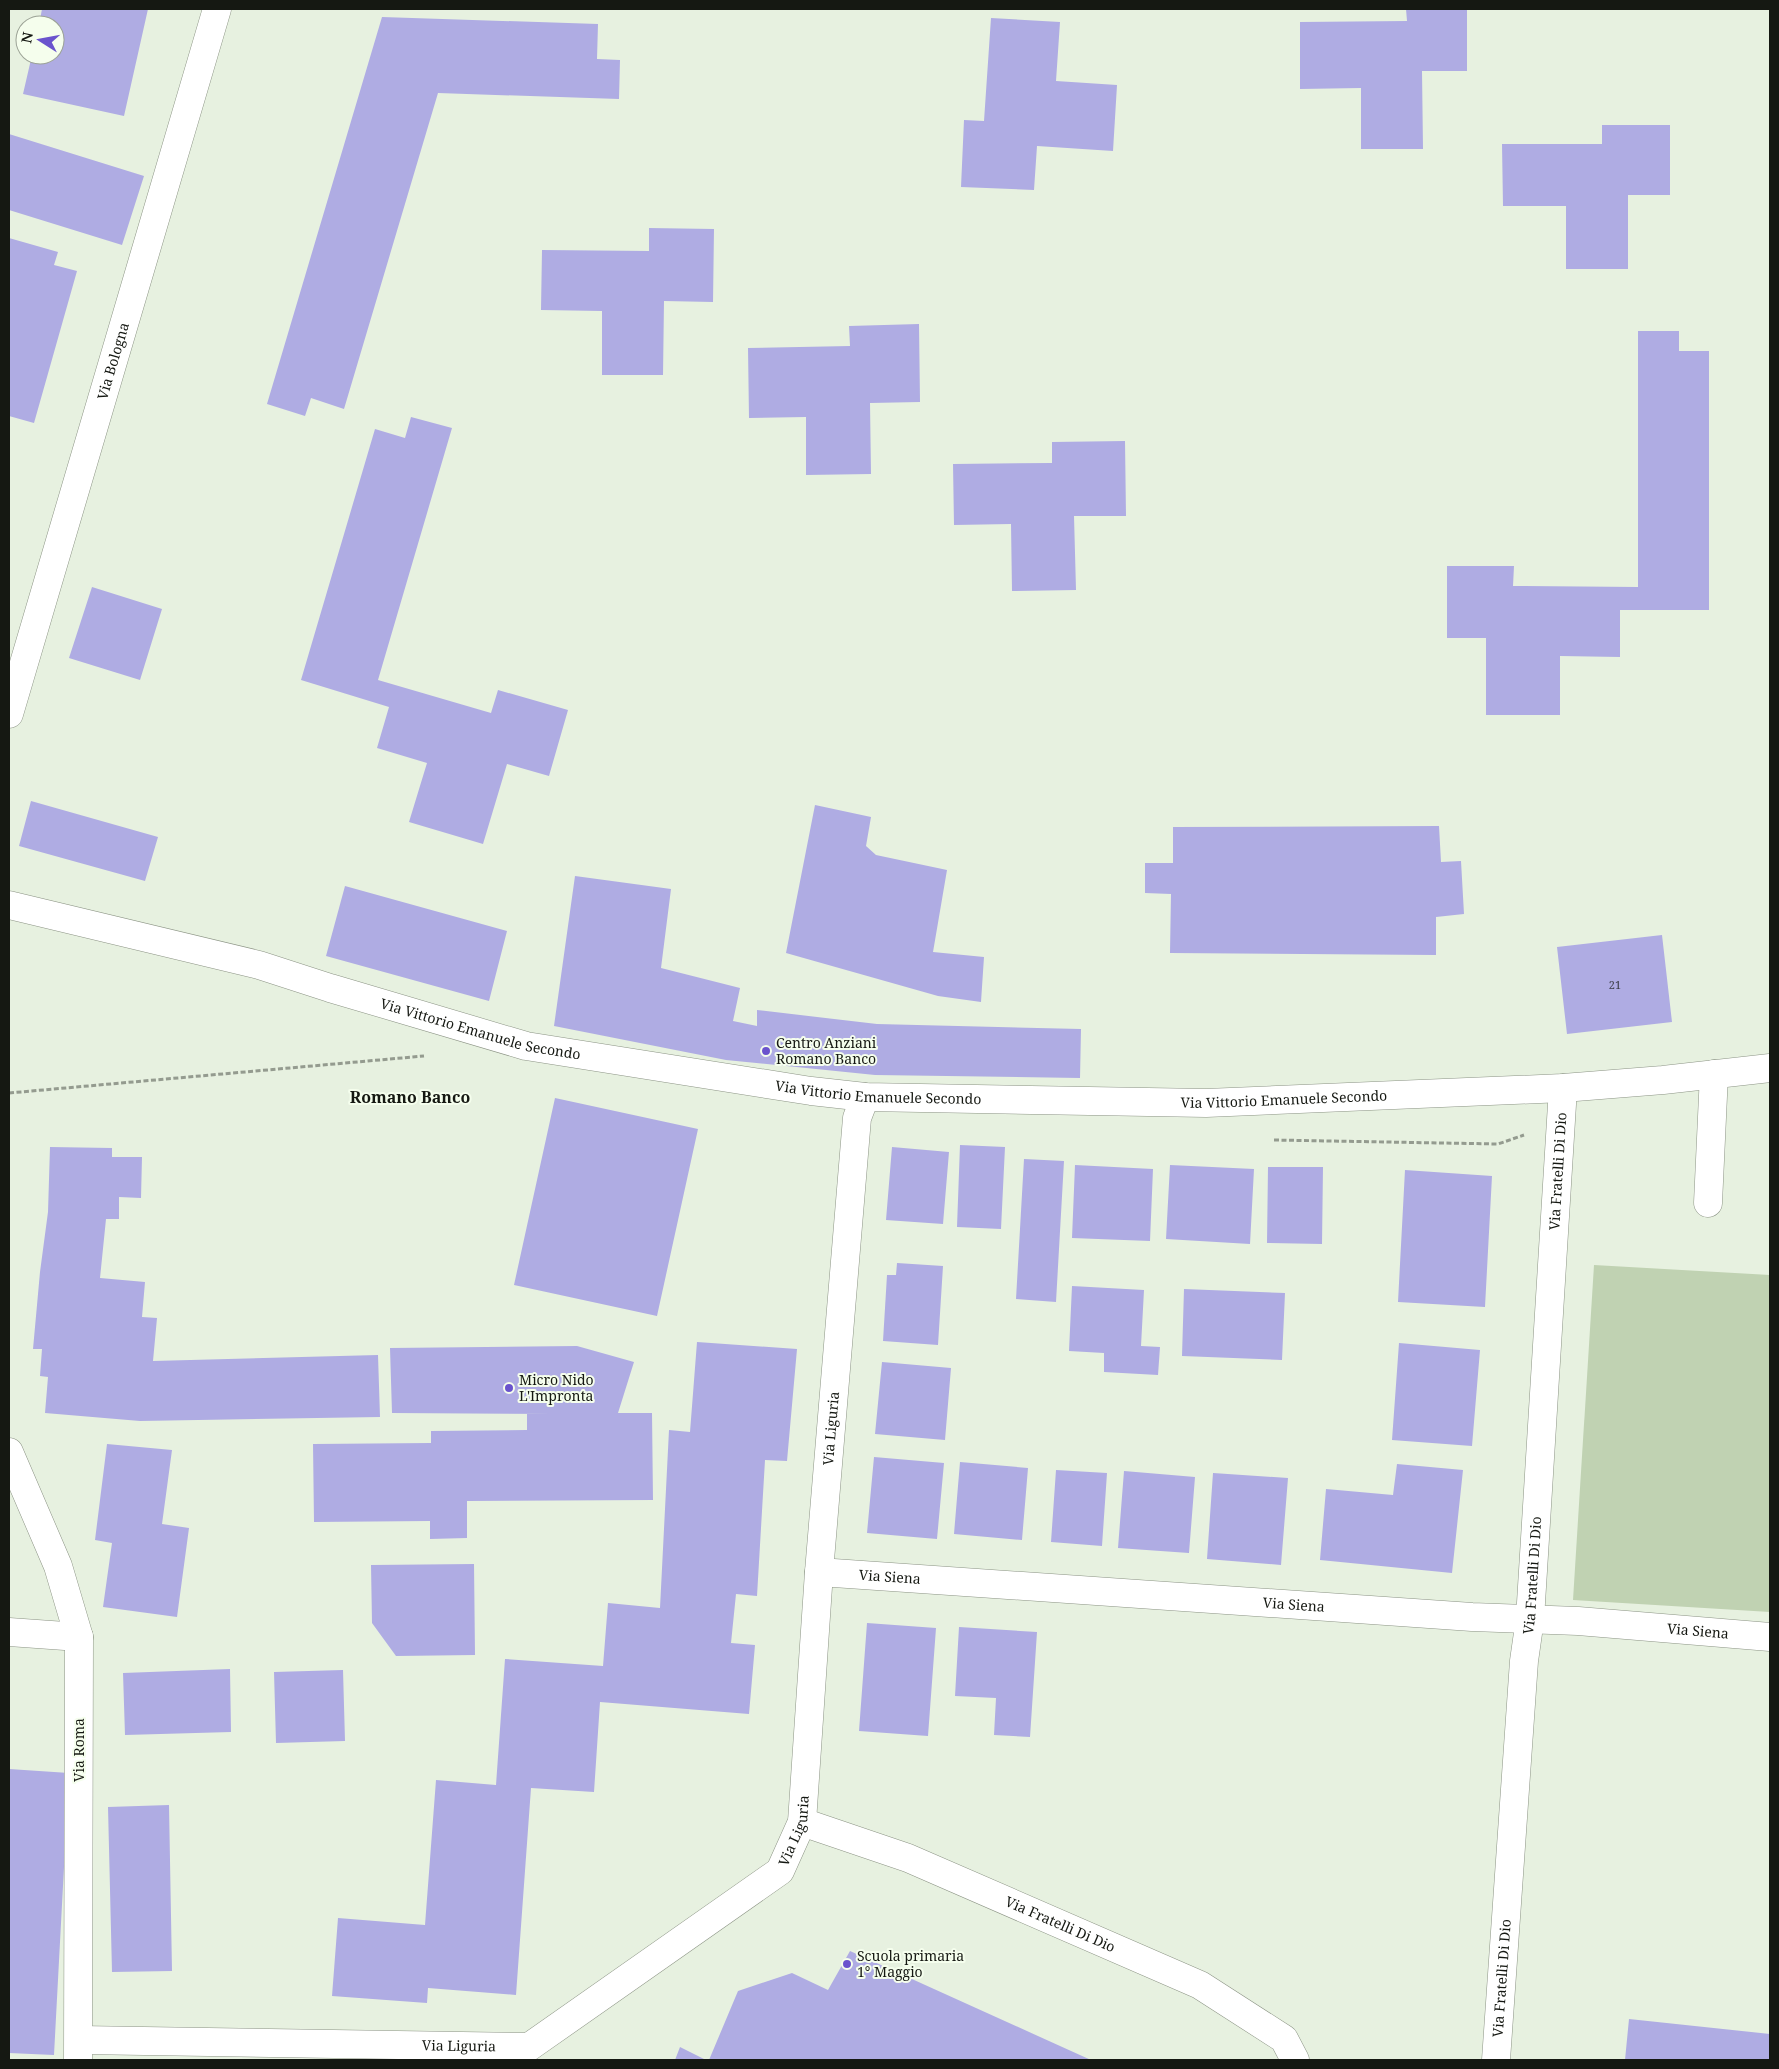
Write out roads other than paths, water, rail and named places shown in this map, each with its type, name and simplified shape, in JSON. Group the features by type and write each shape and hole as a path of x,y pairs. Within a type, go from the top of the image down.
{"street":[{"name":"Via Bologna","path":"9,714 217,9"},
{"name":"Via Vittorio Emanuele Secondo","path":"9,906 259,965 526,1046 811,1091 865,1097 1206,1103 1563,1088 1770,1068"},
{"path":"1708,1203 1714,1074"},
{"name":"Via Fratelli Di Dio","path":"1496,2060 1524,1661 1530,1618 1563,1088"},
{"name":"Via Liguria","path":"79,2050 529,2047 780,1870 802,1822 818,1572 857,1118 865,1097"},
{"name":"Via Roma","path":"9,1452 58,1566 79,1637 79,2050"},
{"name":"Via Siena","path":"818,1572 1452,1616 1530,1618 1770,1637"},
{"path":"9,1632 79,1637"},
{"name":"Via Fratelli Di Dio","path":"802,1822 908,1858 1200,1985 1284,2039 1295,2060"}],"place":[{"name":"Centro Anziani Romano Banco","path":"766,1051"},
{"name":"Micro Nido L'Impronta","path":"509,1388"},
{"name":"Scuola primaria 1° Maggio","path":"847,1964"}],"district":[{"name":"Romano Banco","path":"410,1097"}]}
